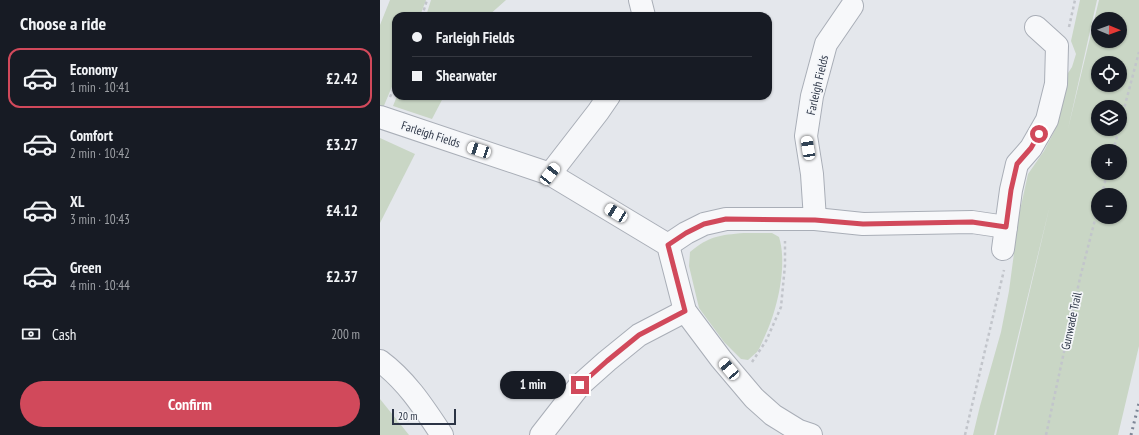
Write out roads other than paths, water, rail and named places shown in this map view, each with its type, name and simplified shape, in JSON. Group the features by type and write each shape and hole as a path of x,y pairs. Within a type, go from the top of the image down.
{"street":[{"path":"640,0 643,12"},
{"name":"Farleigh Fields","path":"815,220 812,174 806,136 812,96 826,44 852,6"},
{"path":"1003,249 1011,190 1017,164 1031,148 1047,120 1056,84 1057,46 1036,27"},
{"path":"550,174 606,100"},
{"name":"Farleigh Fields","path":"385,108 550,174 668,245"},
{"path":"811,435 799,432 773,415 754,398 721,359 685,311 668,245 686,233 704,224 726,219 815,220 863,224 972,222 1006,227"},
{"path":"541,435 580,385 607,361 639,335 685,311"},
{"path":"380,361 392,370 416,397 442,435"}],"railway":[{"path":"1131,435 1139,403"}]}
